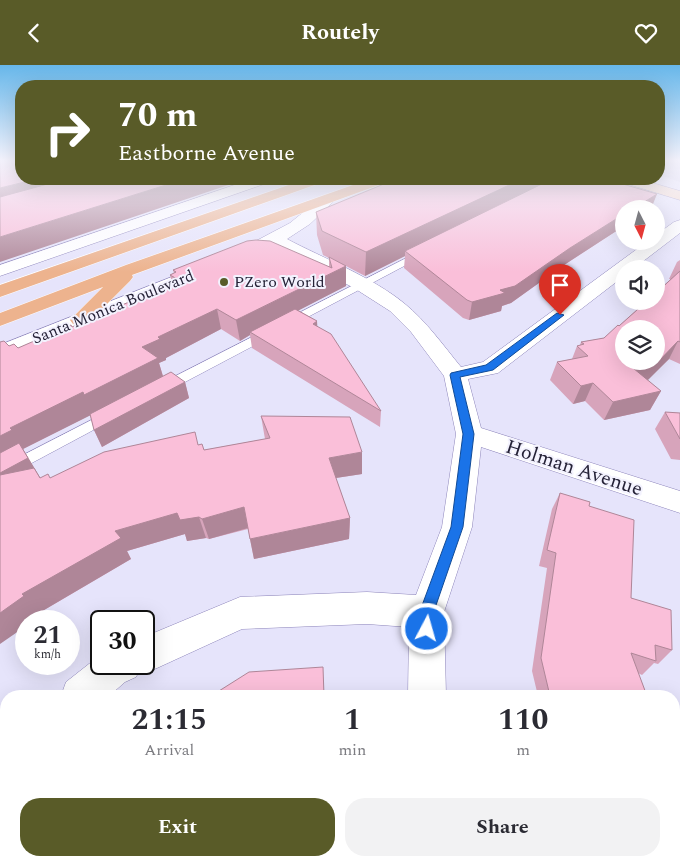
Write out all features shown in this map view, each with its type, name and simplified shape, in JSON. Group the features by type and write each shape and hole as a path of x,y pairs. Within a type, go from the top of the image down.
{"main road":[{"path":"0,291 266,197"},
{"name":"Santa Monica Boulevard","path":"0,320 132,269 334,197"},
{"path":"80,320 132,269"}],"street":[{"path":"0,271 213,197"},
{"name":"Santa Monica Boulevard","path":"248,251 274,240 308,219 327,200"},
{"path":"455,375 490,368 680,225"},
{"path":"274,240 361,284 398,307 418,328 455,375 469,434 457,527 427,611 427,690"},
{"name":"Santa Monica Boulevard","path":"0,353 222,262"},
{"name":"Holman Avenue","path":"469,434 680,502"},
{"path":"155,650 240,613 367,607 427,611"},
{"path":"87,690 105,675"}],"lane":[{"path":"149,396 435,246"},
{"path":"0,474 123,409"}],"building":[{"path":"0,197 126,197 0,237"},
{"path":"351,197 483,197 366,252 322,231 316,212"},
{"path":"514,197 652,197 647,200 615,200 615,220 515,286 500,290 505,293 472,302 405,251"},
{"path":"247,241 270,241 332,268 329,257 346,266 236,320 217,309 158,337 160,339 142,347 158,358 84,395 83,392 10,428 12,430 0,436 0,342 4,341 9,346 14,344 18,348 71,325 72,327 179,280 170,275 176,272 173,270"},
{"path":"680,271 680,342 678,341 665,355 665,320 626,320 637,310 665,310 665,285"},
{"path":"295,309 317,321 313,324 331,334 381,411 250,332"},
{"path":"615,328 615,370 635,370 661,391 613,402 593,383 581,386 557,362 588,356 577,346 584,344 581,342 604,338"},
{"path":"171,372 185,382 94,430 90,414"},
{"path":"665,412 680,413 680,439"},
{"path":"261,416 350,417 362,452 329,458 350,518 250,539 244,507 202,519 199,517 180,520 177,513 115,531 121,538 22,594 24,596 0,613 0,475 34,468 40,478 48,474 50,478 104,452 195,432 198,445 202,444 204,450 270,438"},
{"path":"19,443 28,458 0,473 0,453"},
{"path":"560,493 590,502 589,506 634,520 631,598 671,610 672,650 655,645 656,661 631,653 645,690 549,690 541,658 556,553 547,550"},
{"path":"323,667 324,690 220,690 249,672"}],"place":[{"name":"PZero World","path":"224,282"}],"route":[{"path":"427,629 427,611 457,527 469,434 455,375 490,368 560,315"}]}
